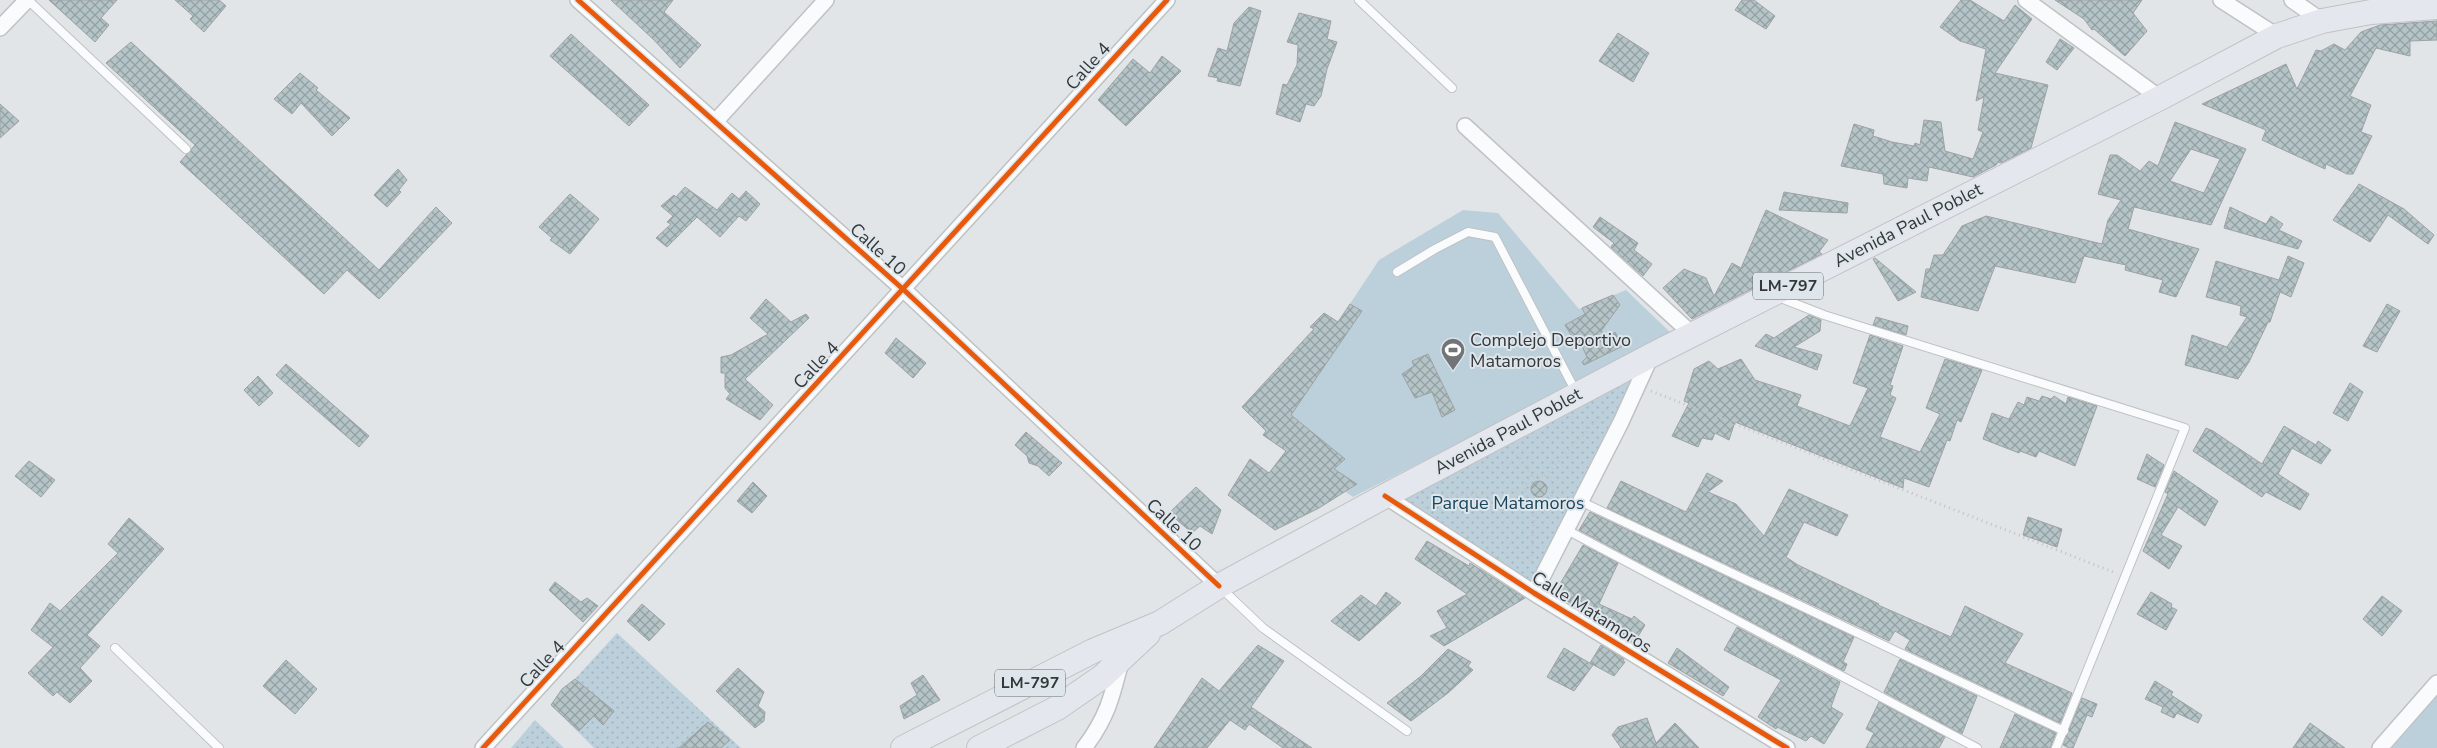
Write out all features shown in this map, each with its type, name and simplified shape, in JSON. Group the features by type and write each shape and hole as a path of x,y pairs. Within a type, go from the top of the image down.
{"main road":[{"name":"Avenida Paul Poblet","path":"902,748 1093,651 1160,623 1219,586 1391,500 1577,394 2160,98 2277,36 2322,21 2432,4"},
{"name":"Avenida Paul Poblet","path":"979,748 1057,708 1102,677 1160,623"}],"street":[{"path":"0,28 28,0"},
{"name":"Calle 10","path":"578,0 904,290 1219,586"},
{"path":"715,122 826,0"},
{"name":"Calle 4","path":"483,748 904,290 1167,0"},
{"path":"2026,0 2160,98"},
{"path":"2221,0 2277,36"},
{"path":"2292,0 2322,21"},
{"path":"1465,126 1692,334"},
{"path":"1534,593 1565,529 1577,498 1621,422 1636,386 1652,355"},
{"name":"Calle Matamoros","path":"1391,500 1534,593 1787,748"},
{"path":"1084,748 1097,731 1111,704 1121,659"},
{"path":"2380,748 2437,683"}],"lane":[{"path":"28,0 186,149"},
{"path":"1359,0 1452,88"},
{"path":"1397,272 1435,248 1468,232 1495,237 1577,394"},
{"path":"1771,294 1824,315 2185,428 2056,748"},
{"path":"1577,498 2064,731"},
{"path":"1565,529 1976,748"},
{"path":"1219,586 1263,628 1407,731"},
{"path":"115,648 219,748"}],"path":[{"path":"1636,386 2126,577"},
{"path":"1525,492 1526,483 1532,476 1545,476 1608,408"},
{"path":"1509,443 1532,476"},
{"path":"1535,502 1548,500 1552,491 1551,483 1545,476"},
{"path":"1552,491 1577,498"},
{"path":"1391,500 1404,497 1525,492 1535,502 1529,583 1534,593"}],"green space":[{"name":"Complejo Deportivo Matamoros","path":"1463,210 1498,213 1579,309 1626,290 1672,334 1353,497 1263,435 1379,260"},
{"name":"Parque Matamoros","path":"1631,377 1636,381 1529,586 1397,496"},
{"path":"617,633 741,748 594,748 551,705"},
{"path":"2437,696 2437,748 2392,748"},
{"path":"535,720 564,748 511,748"}],"building":[{"path":"49,0 117,0 101,18 109,25 95,42"},
{"path":"175,0 219,0 226,6 204,32 190,19 193,16"},
{"path":"611,0 673,0 664,12 701,45 680,68 654,40"},
{"path":"1742,0 1754,0 1775,16 1766,29 1735,10"},
{"path":"1961,0 1970,0 2004,21 2015,5 2032,19 1995,73 2048,85 2031,148 2001,163 1998,162 1996,165 1973,177 1929,167 1927,181 1908,178 1907,188 1884,184 1883,174 1841,166 1854,124 1874,130 1873,136 1914,146 1915,143 1920,145 1924,120 1941,122 1945,151 1973,159 1983,132 1978,130 1984,97 1976,101 1986,49 1960,41 1940,27"},
{"path":"2055,0 2142,0 2133,13 2147,31 2125,56 2094,29 2092,30 2084,19"},
{"path":"1249,7 1261,11 1240,86 1217,81 1218,78 1208,76 1218,48 1227,51 1234,23"},
{"path":"1299,13 1331,21 1327,39 1337,42 1327,69 1321,96 1314,106 1306,104 1300,122 1276,114 1283,84 1287,85 1297,65 1298,45 1287,42"},
{"path":"2437,21 2437,40 2410,41 2410,56 2376,48 2350,96 2371,105 2361,132 2372,136 2353,174 2347,174 2326,164 2325,169 2262,140 2266,130 2202,104 2286,64 2297,89 2316,50 2321,51 2334,44 2345,50 2361,32 2380,25"},
{"path":"1618,33 1649,53 1633,82 1599,61"},
{"path":"571,34 649,105 629,126 550,56"},
{"path":"2060,39 2074,48 2057,70 2046,62"},
{"path":"131,42 379,270 436,207 452,223 379,299 347,270 324,294 180,162 195,145 106,63"},
{"path":"1162,56 1181,71 1126,126 1098,100 1133,59 1150,73"},
{"path":"300,73 318,88 316,90 350,118 332,136 301,103 292,114 274,99"},
{"path":"0,104 19,121 0,138"},
{"path":"2175,122 2246,149 2211,225 2134,207 2128,229 2199,249 2176,297 2159,292 2163,280 2125,270 2126,265 2084,256 2075,283 1995,266 1978,311 1921,297 1926,269 1930,269 1934,255 1943,255 1962,226 1986,216 2102,244 2108,220 2121,200 2098,194 2110,155 2117,155 2140,171 2149,161 2158,166","holes":["2191,149 2220,159 2204,193 2170,181"]},
{"path":"398,169 407,180 399,190 401,192 387,207 374,195"},
{"path":"2359,184 2404,209 2434,235 2428,244 2388,215 2370,242 2333,220"},
{"path":"685,187 717,210 732,193 739,199 746,191 760,204 746,221 739,216 720,237 697,217 667,247 656,238 671,224 667,222 673,216 661,206 674,195 676,197"},
{"path":"1784,192 1848,203 1847,213 1779,210"},
{"path":"570,194 599,219 570,254 550,240 552,238 539,227"},
{"path":"2230,207 2266,224 2271,216 2283,224 2279,230 2302,241 2298,249 2224,228"},
{"path":"1766,210 1828,240 1819,252 1822,254 1692,319 1663,288 1684,269 1706,278 1714,296 1732,263 1741,268"},
{"path":"1600,217 1638,243 1634,250 1652,264 1643,276 1611,247 1614,243 1593,227"},
{"path":"2288,256 2304,263 2291,297 2280,292 2270,322 2268,322 2249,362 2238,379 2185,365 2192,335 2227,347 2247,317 2240,315 2241,306 2206,297 2216,261 2279,280"},
{"path":"1875,258 1916,292 1898,301 1873,259"},
{"path":"1613,295 1620,305 1601,331 1608,338 1615,332 1623,346 1584,365 1582,362 1587,357 1578,338 1574,340 1565,325 1585,314 1582,308"},
{"path":"766,299 791,322 806,314 809,318 745,379 773,405 760,420 726,399 730,394 725,388 725,373 721,373 721,357 731,355 768,334 750,318"},
{"path":"1350,304 1362,311 1291,415 1345,459 1334,469 1357,484 1319,508 1275,530 1228,495 1250,459 1269,473 1286,451 1263,435 1266,431 1242,407 1314,329 1310,327 1324,313 1338,322"},
{"path":"2387,304 2400,311 2377,352 2363,346"},
{"path":"1809,315 1821,320 1820,331 1794,347 1822,355 1817,370 1755,346 1766,334 1774,338"},
{"path":"1876,317 1908,326 1906,335 1873,325"},
{"path":"1870,335 1903,346 1890,385 1893,386 1890,395 1896,398 1880,437 1920,452 1940,414 1926,408 1945,359 1982,370 1961,422 1957,420 1950,441 1947,440 1929,487 1904,478 1903,488 1735,422 1729,440 1715,433 1712,440 1702,438 1698,447 1672,436 1689,403 1684,401 1694,369 1709,361 1718,369 1741,359 1755,380 1801,395 1797,406 1850,426 1868,388 1853,383"},
{"path":"896,338 926,363 913,378 885,353"},
{"path":"1428,354 1455,410 1442,417 1432,392 1415,398 1402,374 1414,366 1412,361"},
{"path":"286,364 369,436 359,447 276,375"},
{"path":"258,376 273,393 259,406 244,390"},
{"path":"2350,383 2363,392 2348,421 2333,413"},
{"path":"2042,396 2051,399 2054,396 2066,404 2068,397 2097,406 2075,466 2039,451 2036,457 2020,451 2019,453 1983,439 1992,413 2009,419 2018,402 2024,405 2027,397 2039,401"},
{"path":"2284,426 2316,445 2318,441 2331,450 2321,464 2292,448 2278,474 2309,494 2300,510 2266,492 2262,497 2193,451 2206,428 2262,464"},
{"path":"1026,432 1062,463 1049,476 1038,466 1029,463 1027,456 1015,445"},
{"path":"2147,454 2164,465 2155,487 2137,479"},
{"path":"29,461 55,480 41,497 15,476"},
{"path":"2174,471 2218,501 2205,526 2178,507 2161,535 2182,546 2169,569 2143,551 2168,494 2165,492"},
{"path":"1707,473 1723,481 1708,492 1736,504 1764,536 1789,489 1848,515 1837,536 1804,522 1786,557 1798,565 1878,605 1951,637 1965,606 2023,634 2005,663 2072,693 2060,723 1905,649 1910,640 1895,631 1889,641 1607,508 1621,481 1686,512"},
{"path":"1536,481 1542,481 1547,486 1545,495 1536,497 1531,492 1531,486"},
{"path":"753,482 767,496 752,513 737,501"},
{"path":"1196,487 1221,510 1212,534 1200,526 1192,533 1169,513"},
{"path":"1590,512 1854,637 1843,662 1847,664 1844,671 1579,530"},
{"path":"2028,517 2062,529 2057,547 2023,535"},
{"path":"129,518 164,549 87,635 100,646 80,668 92,681 70,703 57,692 53,696 28,673 53,647 31,630 50,603 60,611 118,553 108,544"},
{"path":"1427,541 1469,566 1470,563 1525,598 1444,646 1430,636 1447,628 1437,611 1467,594 1415,559"},
{"path":"1583,545 1618,563 1599,604 1632,619 1634,616 1645,625 1634,643 1612,630 1613,627 1554,594"},
{"path":"555,582 581,602 587,598 598,606 583,622 549,590"},
{"path":"1386,592 1401,603 1359,641 1331,621 1361,595 1376,606"},
{"path":"2151,592 2172,604 2171,607 2177,610 2166,630 2137,614"},
{"path":"2382,596 2402,611 2382,636 2363,619"},
{"path":"642,604 665,624 649,641 627,621"},
{"path":"1737,627 1840,682 1831,707 1843,714 1824,744 1811,736 1806,741 1777,727 1776,729 1758,717 1781,680 1724,650"},
{"path":"1258,645 1284,661 1251,707 1312,748 1283,748 1249,724 1245,730 1230,720 1207,748 1154,748 1202,678 1219,691"},
{"path":"1601,645 1624,659 1623,661 1625,662 1614,676 1590,663"},
{"path":"1564,648 1593,665 1574,691 1547,677"},
{"path":"1677,648 1729,687 1723,696 1668,663"},
{"path":"1448,649 1471,662 1468,666 1473,670 1448,693 1411,721 1387,703 1421,676"},
{"path":"1900,659 1977,696 1962,734 1884,692"},
{"path":"286,660 317,689 295,714 263,686"},
{"path":"738,668 764,692 758,706 765,712 764,721 755,728 716,691"},
{"path":"923,675 940,700 904,719 900,706 917,695 911,683"},
{"path":"575,679 614,711 603,725 594,716 579,731 551,705 562,689"},
{"path":"2155,681 2173,692 2171,695 2202,715 2198,723 2177,713 2174,718 2161,712 2163,707 2145,699"},
{"path":"2082,698 2097,704 2092,717 2087,715 2073,748 2069,748 2063,745"},
{"path":"1879,702 1945,737 1939,748 1866,748 1874,733 1866,729"},
{"path":"2015,714 2056,733 2050,748 2000,748"},
{"path":"1647,718 1656,743 1675,723 1699,748 1621,748 1612,735 1618,727"},
{"path":"708,722 730,740 721,748 679,748"},
{"path":"2310,723 2345,748 2293,748"}],"cycle path":[{"path":"578,0 904,290 1219,586"},
{"path":"483,748 1167,0"},
{"path":"1385,496 1534,593 1787,748"}],"place":[{"name":"Complejo Deportivo Matamoros","path":"1453,371"}]}
